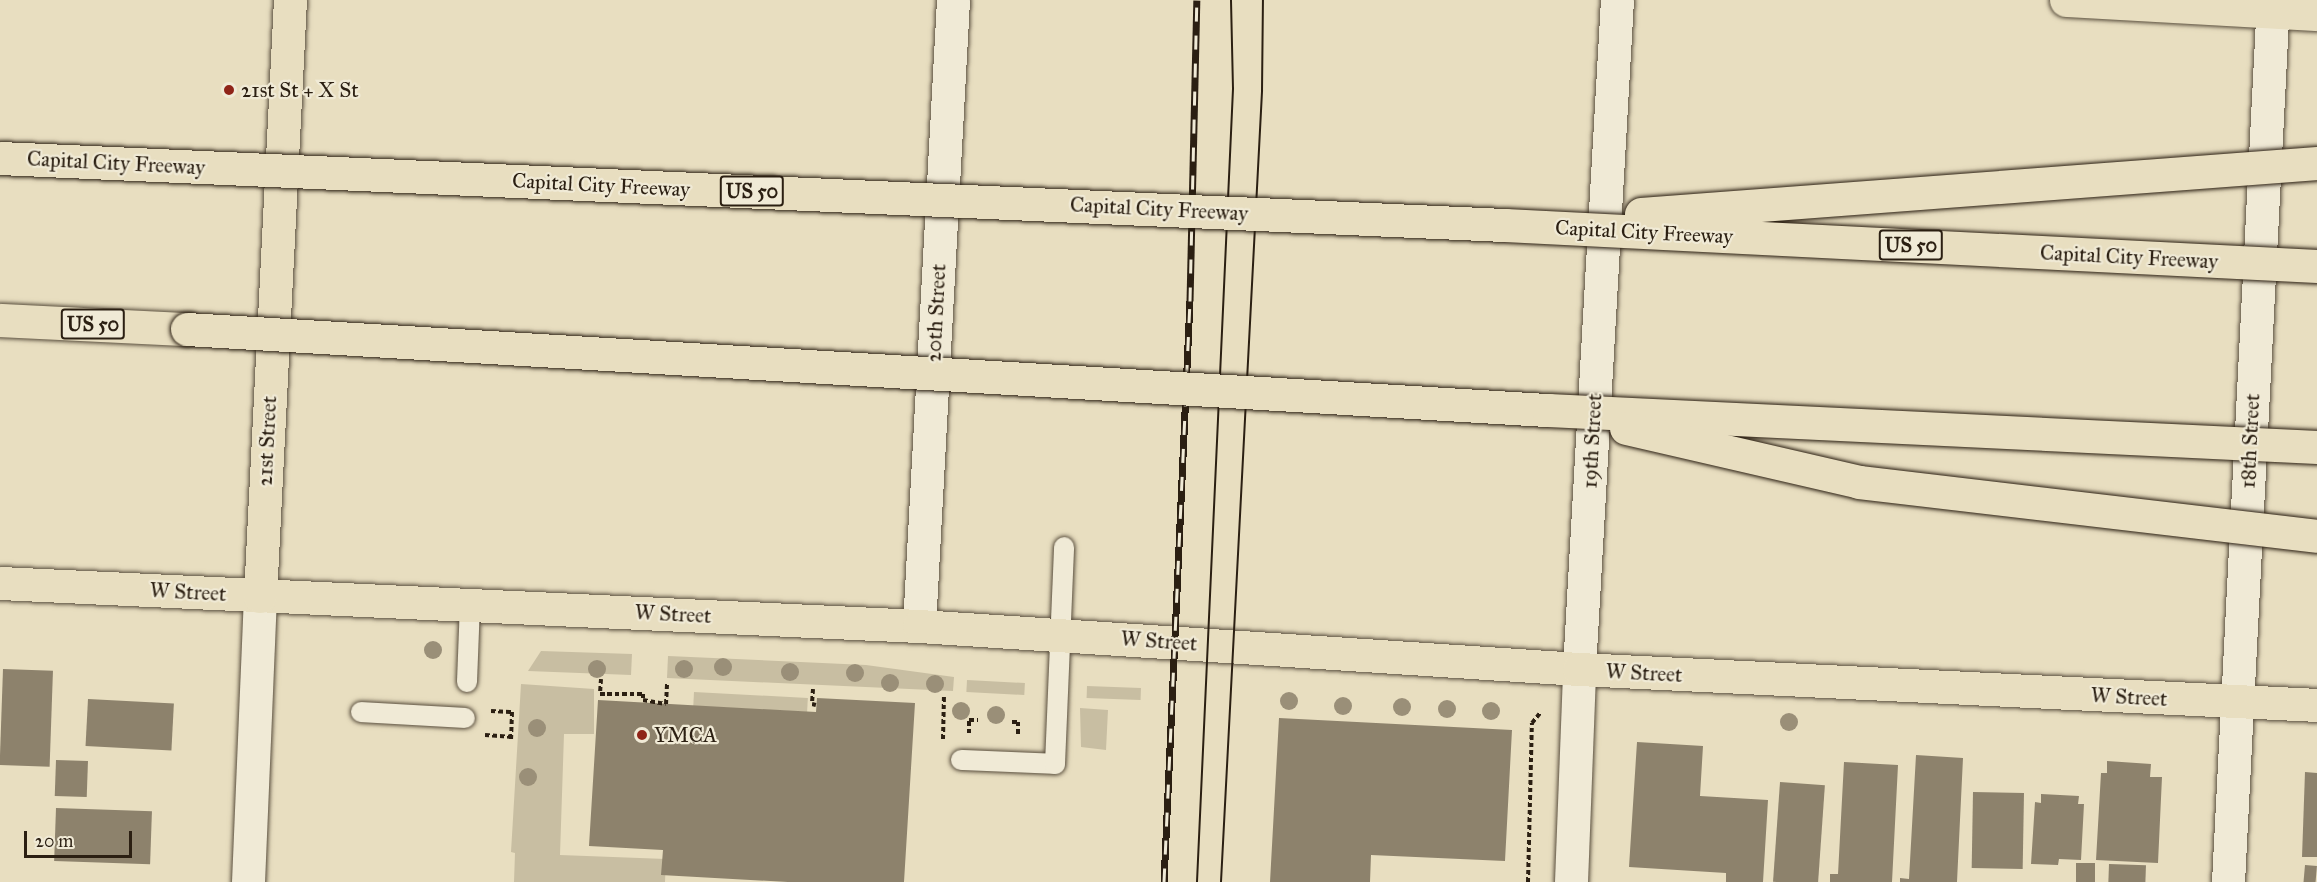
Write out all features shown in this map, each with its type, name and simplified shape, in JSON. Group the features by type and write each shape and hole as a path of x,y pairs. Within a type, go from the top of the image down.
{"main road":[{"name":"21st Street","path":"260,596 290,0"},
{"path":"2066,0 2273,6 2317,14"},
{"name":"Capital City Freeway","path":"0,158 1504,225 2317,266"},
{"path":"1504,225 2317,163"},
{"name":"US 50","path":"0,320 187,329"},
{"path":"0,331 187,329 1548,410 2317,447"},
{"path":"1548,410 1859,482 2317,536"},
{"name":"W Street","path":"0,583 919,626 1579,669 2317,705"}],"street":[{"name":"20th Street","path":"919,626 953,0"},
{"name":"19th Street","path":"1571,882 1579,669 1617,0"},
{"name":"18th Street","path":"2228,882 2273,6"},
{"name":"21st Street","path":"248,882 260,596"}],"lane":[{"path":"961,760 1055,764 1064,547"},
{"path":"467,682 470,605"},
{"path":"361,712 465,718"}],"path":[{"path":"601,679 600,694 643,694 643,700 666,704 667,682"},
{"path":"813,689 812,705 816,705"},
{"path":"944,695 942,747 961,760"},
{"path":"511,742 512,712"},
{"path":"969,720 978,720"},
{"path":"1012,722 1018,722"},
{"path":"1528,882 1532,723"}],"shaded area":[{"path":"541,651 632,654 631,675 528,671"},
{"path":"668,656 866,665 954,677 953,691 667,678"},
{"path":"967,680 1025,683 1024,695 966,692"},
{"path":"521,684 594,689 594,734 564,734 560,855 666,859 665,882 514,882 515,853 511,852"},
{"path":"1087,686 1141,688 1141,700 1087,698"},
{"path":"694,692 808,698 807,712 693,706"},
{"path":"1080,708 1108,710 1106,750 1081,747"}],"building":[{"path":"3,669 53,671 50,767 0,765"},
{"path":"817,698 915,703 904,882 788,882 661,875 663,850 589,846 598,700 816,712"},
{"path":"88,699 174,704 171,750 86,746"},
{"path":"1279,718 1512,730 1505,861 1371,855 1370,882 1270,882"},
{"path":"1637,742 1703,746 1700,796 1768,800 1763,882 1726,882 1726,873 1629,867"},
{"path":"1916,755 1963,758 1957,882 1900,882 1900,878 1909,879"},
{"path":"56,760 88,761 87,797 55,796"},
{"path":"2107,761 2151,764 2150,777 2162,777 2158,863 2096,860 2101,773 2107,773"},
{"path":"1844,762 1898,765 1892,882 1830,882 1830,874 1838,874"},
{"path":"2305,772 2317,773 2317,857 2302,857"},
{"path":"1780,782 1825,785 1818,882 1773,882"},
{"path":"1973,792 2024,793 2023,869 1972,868"},
{"path":"2041,794 2079,796 2078,804 2084,804 2081,860 2059,859 2058,865 2031,864 2035,802 2041,803"},
{"path":"56,808 152,811 150,864 54,861"},
{"path":"2076,863 2095,863 2095,882 2076,882"},
{"path":"2109,864 2146,865 2145,882 2108,882"},
{"path":"2305,865 2317,866 2316,882 2304,882"}],"tram line":[{"path":"1197,882 1233,89 1231,0"},
{"path":"1221,882 1262,91 1263,0"}],"railway":[{"path":"1164,882 1190,301 1197,0"}],"place":[{"name":"21st St + X St","path":"229,90"},
{"name":"YMCA","path":"642,735"}]}
